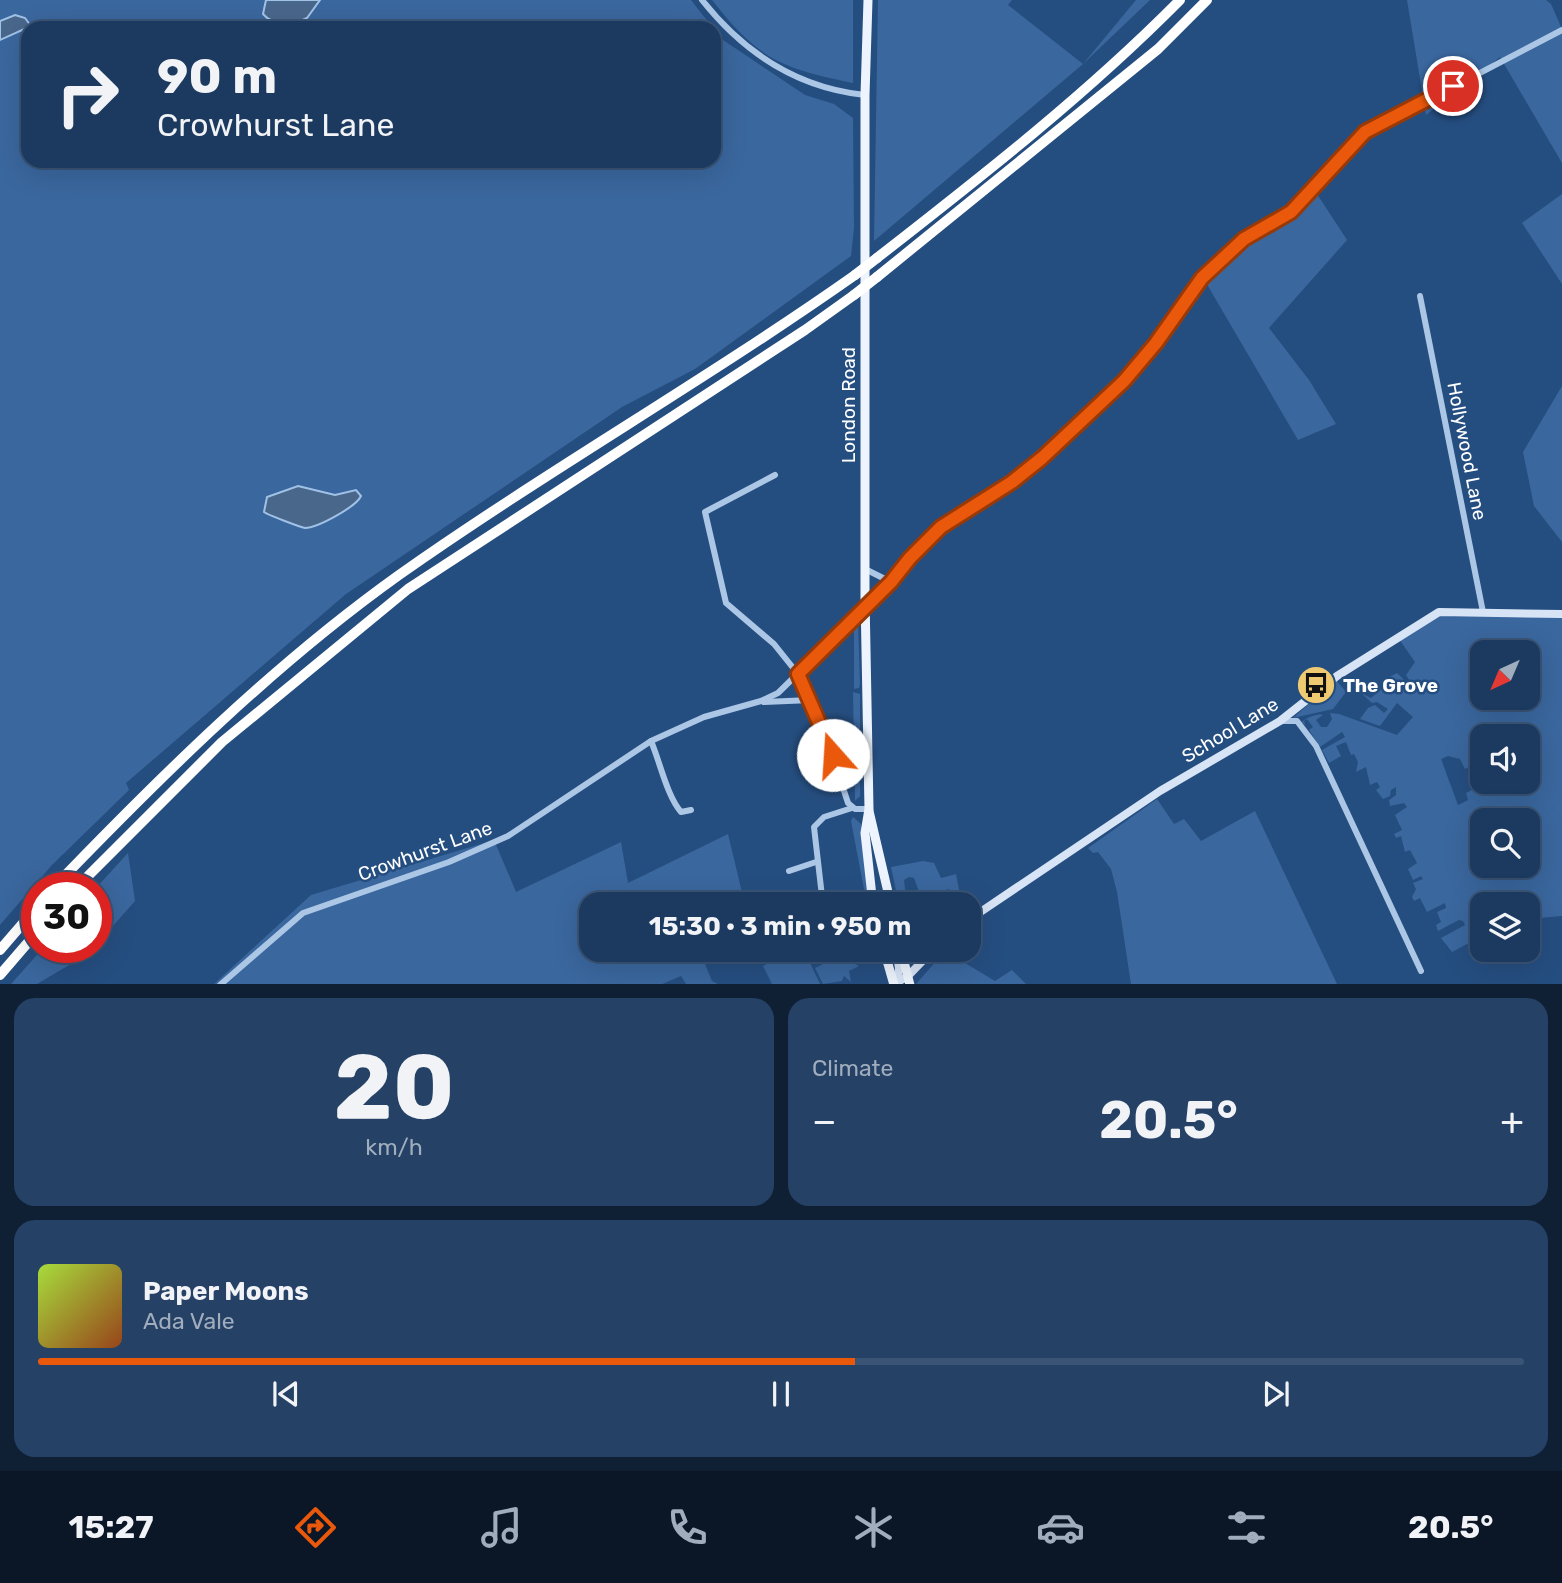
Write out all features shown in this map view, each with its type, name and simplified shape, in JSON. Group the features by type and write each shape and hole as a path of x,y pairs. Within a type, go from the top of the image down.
{"highway":[{"path":"69,872 213,730 310,646 399,576 855,275 997,166 1145,35 1180,0"},
{"path":"92,872 222,742 408,589 805,330 854,295 1158,49 1207,0"},
{"path":"0,950 21,926"},
{"path":"0,975 21,951"}],"main road":[{"name":"London Road","path":"868,0 865,96 865,607 869,809 865,833 872,892"},
{"name":"London Road","path":"869,809 888,892"},
{"path":"890,962 900,983"},
{"path":"899,962 900,983"}],"street":[{"path":"702,0 721,21"},
{"path":"721,21 736,38 762,58 796,78 841,93 865,96"},
{"name":"Crowhurst Lane","path":"221,984 303,914 449,862 508,836 651,741 704,717 761,701 784,688 891,582 941,527 1012,482 1057,446 1124,381 1156,343 1202,278 1244,239 1291,212 1365,132 1534,42 1562,30"},
{"name":"Hollywood Lane","path":"1420,296 1483,612"},
{"path":"775,475 705,512 726,603 774,643 798,674 811,700 852,808"},
{"path":"865,569 891,582"},
{"name":"School Lane","path":"981,912 1160,791 1280,721 1337,677 1439,612 1562,614"},
{"name":"Crowhurst Lane","path":"761,701 811,700"},
{"path":"1280,721 1297,721 1316,746 1421,971"},
{"path":"651,741 664,770 673,803 681,812 691,810"},
{"path":"821,892 813,835 816,824 824,817 852,808 869,809"},
{"path":"789,871 816,862"},
{"path":"900,983 921,962"}],"shaded area":[{"path":"0,0 691,0 708,21 21,21 21,168 721,168 721,38 805,95 834,104 853,118 854,228 851,256 695,369 622,407 346,594 126,783 129,790 46,872 21,872 21,901 0,925"},
{"path":"266,0 320,0 307,18 299,21 272,21 263,14"},
{"path":"712,0 853,0 853,83 807,72 773,58 744,36"},
{"path":"878,0 1012,0 1008,5 1083,64 874,241"},
{"path":"1136,0 1150,0 1083,64"},
{"path":"1407,0 1546,0 1551,4 1562,29 1562,163 1500,57 1426,115"},
{"path":"15,15 27,21 21,21 21,31 0,40 0,21"},
{"path":"1317,194 1347,240 1269,328 1309,380 1336,424 1298,440 1205,281 1246,244 1293,218"},
{"path":"1562,194 1562,284 1522,223"},
{"path":"1562,386 1562,542 1534,506 1523,452"},
{"path":"298,486 335,495 356,490 361,496 358,501 327,521 305,528 264,512 267,497"},
{"path":"1439,615 1562,615 1562,916 1540,918 1540,892 1470,892 1470,942 1452,952 1441,938 1465,925 1459,920 1438,931 1436,925 1441,922 1437,912 1446,908 1445,903 1427,912 1420,898 1414,901 1412,897 1416,889 1413,883 1423,879 1421,876 1413,880 1408,869 1417,863 1410,850 1405,852 1401,836 1396,838 1394,834 1402,830 1395,815 1407,807 1404,803 1390,806 1389,800 1396,795 1396,787 1391,790 1390,796 1383,799 1376,790 1380,787 1377,782 1370,785 1366,767 1356,772 1358,762 1354,754 1351,755 1346,742 1336,746 1341,756 1329,763 1322,750 1345,737 1342,732 1320,747 1309,730 1313,727 1307,719 1304,721 1305,725 1302,722 1306,719 1312,716 1323,715 1316,720 1321,727 1327,727 1332,719 1330,713 1339,714 1397,735 1413,717 1397,703 1380,726 1360,719 1368,708 1375,705 1384,713 1388,709 1377,702 1372,703 1361,693 1371,698 1382,689 1385,692 1391,679 1389,677 1397,673 1416,691 1406,675 1415,662 1399,639"},
{"path":"858,619 860,684 859,688 854,689 854,622"},
{"path":"1336,680 1346,692 1333,709 1293,718"},
{"path":"853,692 860,694 860,796 855,801"},
{"path":"1157,799 1174,824 1184,819 1201,841 1255,811 1337,984 1131,984 1111,869 1098,852 1093,853 1088,848"},
{"path":"853,817 861,824 869,892 865,892 851,821"},
{"path":"728,834 742,892 579,892 579,962 706,962 712,981 718,984 686,984 681,976 662,984 214,984 311,895 494,840 516,892 621,842 628,883"},
{"path":"128,853 135,901 112,927 112,872"},
{"path":"923,861 934,863 941,878 956,874 959,892 950,892 949,889 941,892 919,892 914,878 909,877 904,880 905,892 896,892 891,867"},
{"path":"771,962 810,962 820,984 772,984 763,966"},
{"path":"827,962 851,962 859,966 849,971 851,982 844,976 842,981 823,984 815,968"},
{"path":"935,962 963,962 995,981 1012,970 1026,984 916,984"},
{"path":"30,963 73,963 37,984 11,984"}],"place":[{"name":"The Grove","path":"1316,685"}],"route":[{"path":"833,755 798,674 826,643 891,582 941,527 1012,482 1057,446 1124,381 1156,343 1202,278 1244,239 1291,212 1365,132 1453,86"}]}
